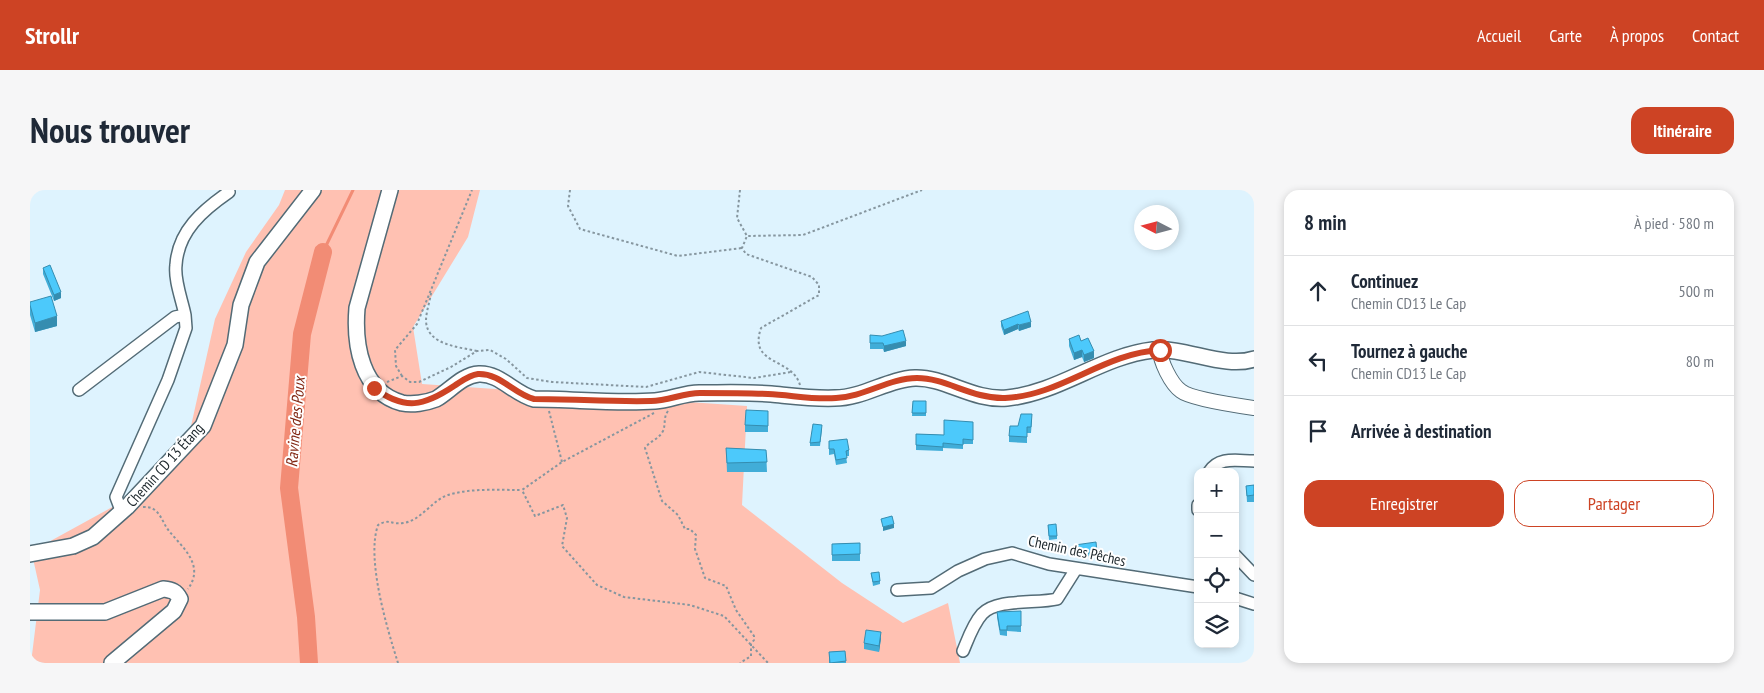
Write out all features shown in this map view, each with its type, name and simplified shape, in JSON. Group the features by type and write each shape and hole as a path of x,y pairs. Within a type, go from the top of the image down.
{"main road":[{"name":"Chemin CD 13 Étang","path":"30,554 73,546 93,537 124,510 203,426 235,345 241,305 257,262 313,190"},
{"path":"390,190 357,308 356,325 360,356 374,388 390,400 406,404 435,399 470,376 486,374 495,377 526,397 547,399 658,401 686,394 769,394 801,397 844,397 916,378 932,380 984,397 1023,396 1054,387 1117,359 1160,350 1183,352 1238,362 1254,359"},
{"path":"30,612 105,612 163,589 171,590 180,599 174,611 112,663"}],"street":[{"path":"124,510 116,498 168,380 186,328 175,266 181,240 204,209 228,192 228,190"},
{"path":"79,390 175,317 185,315"},
{"path":"1160,350 1163,365 1181,392 1227,404 1254,408"},
{"path":"1211,468 1220,461 1254,461"},
{"name":"Chemin des Pêches","path":"897,590 931,588 958,571 976,563 1012,553 1049,564 1076,569 1194,586"},
{"path":"1238,558 1254,575"},
{"path":"963,651 984,612 994,607 1017,602 1046,602 1057,599 1076,569"},
{"path":"1239,599 1254,604"}],"path":[{"path":"472,190 417,324 395,350 396,366 402,376 410,382 419,382 451,367 477,351"},
{"path":"570,190 568,206 580,229 678,256 742,248"},
{"path":"740,190 737,218 747,236"},
{"path":"747,236 803,235 922,190"},
{"path":"742,248 747,236"},
{"path":"742,248 746,254 812,277 819,285 819,295 761,328 757,341 760,350 791,372 800,383 801,397"},
{"path":"432,289 426,321 430,334 448,345 477,351 490,350 506,358 527,378 552,382 646,387 698,372 754,378 791,372"},
{"path":"374,388 402,376"},
{"path":"686,394 664,416 664,429 645,448 662,500 678,515 685,529 690,529 696,535 695,549 705,578 726,586 736,610 754,636 754,640 750,644 751,656 740,663"},
{"path":"547,399 562,462"},
{"path":"398,663 388,632 376,570 374,536 378,525 386,520 403,523 422,514 447,495 469,491 522,490 562,462 657,412 658,401"},
{"path":"522,490 535,516 563,505 567,518 562,546 597,585 624,597 690,604 724,616 768,663"},
{"path":"124,510 149,506 162,514 169,532 190,556 194,569 190,587 180,599"}],"shaded area":[{"path":"285,190 480,190 468,237 413,327 422,384 747,406 742,505 842,583 903,623 948,603 960,663 31,663 40,590 30,545 45,544 116,505 166,457 191,426 215,319 246,252 279,205"}],"building":[{"path":"50,265 61,292 54,295 43,268"},
{"path":"51,296 57,316 35,323 30,302"},
{"path":"1028,311 1031,322 1018,324 1004,330 1001,321"},
{"path":"903,330 906,341 884,346 883,343 870,343 870,335 882,336"},
{"path":"1079,335 1081,341 1088,338 1094,351 1084,355 1082,350 1074,353 1069,339"},
{"path":"913,401 926,401 926,413 912,413"},
{"path":"746,410 768,411 768,426 745,425"},
{"path":"1021,414 1032,414 1031,427 1027,427 1027,437 1009,436 1010,426 1018,426"},
{"path":"944,420 973,422 973,440 963,439 963,445 943,443 943,447 916,445 916,434 944,435"},
{"path":"813,424 822,425 820,442 810,443"},
{"path":"847,439 849,450 846,451 847,458 836,460 834,449 829,449 829,441"},
{"path":"726,448 766,450 767,462 727,463"},
{"path":"1254,485 1254,495 1247,496 1246,486"},
{"path":"892,516 894,524 883,527 881,519"},
{"path":"1056,524 1057,536 1049,536 1048,525"},
{"path":"1096,542 1097,552 1077,554 1075,545"},
{"path":"860,543 860,554 832,555 832,544"},
{"path":"879,572 880,581 873,582 871,573"},
{"path":"1021,611 1021,626 1007,626 1007,630 1000,630 997,612"},
{"path":"866,630 881,632 879,646 864,643"},
{"path":"845,651 846,661 830,663 829,652"}],"waterway":[{"name":"Ravine des Poux","path":"323,252 353,190"},
{"name":"Ravine des Poux","path":"309,663 306,617 289,488 302,334 323,252"}],"route":[{"path":"374,388 390,400 406,404 423,402 435,399 470,376 486,374 495,377 526,397 534,399 658,401 698,393 769,394 836,398 860,394 902,380 916,378 932,380 984,397 1004,398 1023,396 1054,387 1084,372 1117,359 1152,350 1160,350"}]}
